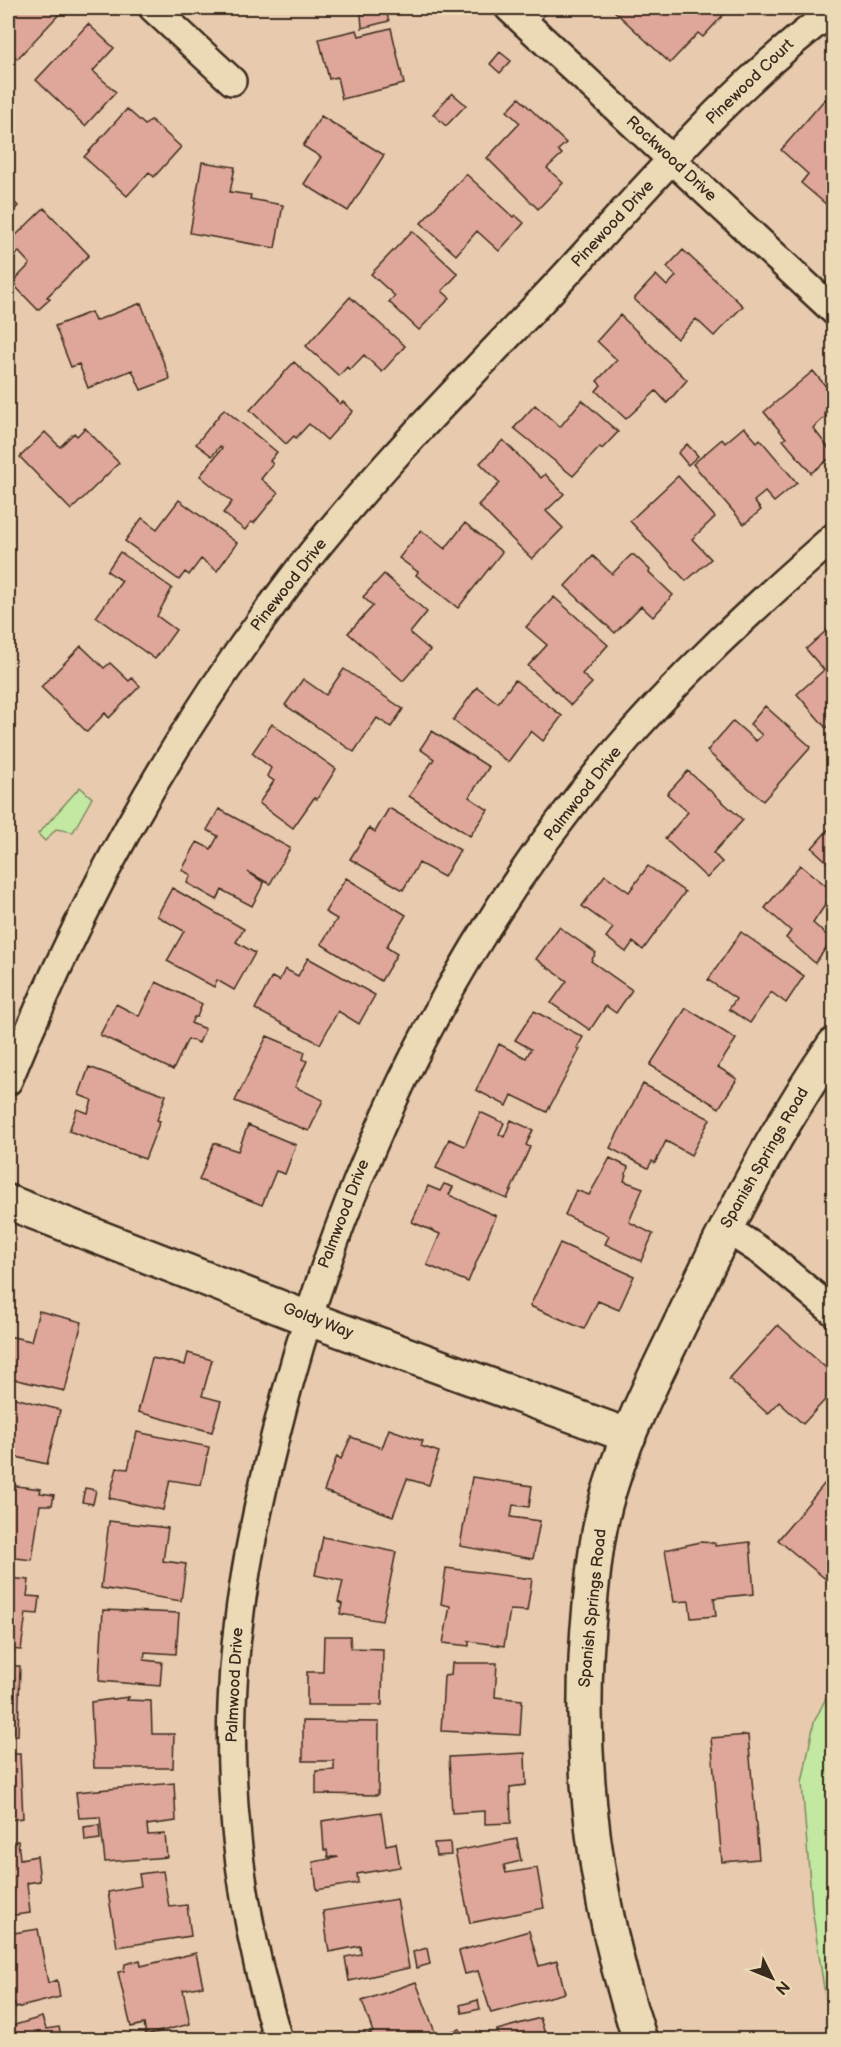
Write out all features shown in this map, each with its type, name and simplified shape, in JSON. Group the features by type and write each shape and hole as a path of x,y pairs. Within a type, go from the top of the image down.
{"street":[{"path":"153,8 232,81"},
{"name":"Pinewood Court","path":"672,160 742,86 799,35 834,10"},
{"name":"Rockwood Drive","path":"525,13 672,160 834,311"},
{"name":"Pinewood Drive","path":"8,1081 45,990 74,929 142,800 207,696 276,599 363,493 672,160"},
{"name":"Palmwood Drive","path":"278,2040 262,1986 244,1895 233,1797 232,1705 239,1608 253,1523 307,1317 336,1230 379,1125 410,1062 479,939 540,848 609,759 678,682 747,613 834,537"},
{"name":"Spanish Springs Road","path":"640,2040 619,1976 602,1900 591,1826 583,1730 586,1639 600,1523 611,1484 629,1436 725,1228 775,1137 834,1045"},
{"name":"Goldy Way","path":"8,1202 307,1317 629,1436"},
{"path":"725,1228 765,1254 834,1312"}],"green space":[{"path":"80,787 92,798 73,832 56,829 45,841 38,834"},
{"path":"833,1684 833,2027 828,2015 812,1908 802,1783 814,1722"}],"building":[{"path":"8,8 65,8 17,59 8,49"},
{"path":"385,8 389,21 362,28 361,14"},
{"path":"611,8 719,8 725,13 703,37 698,33 670,63"},
{"path":"88,24 114,48 93,71 116,92 85,126 36,80"},
{"path":"391,28 404,84 342,99 337,77 329,79 319,39 357,30 359,36"},
{"path":"500,52 511,61 500,73 490,64"},
{"path":"452,93 466,105 446,126 433,114"},
{"path":"519,98 566,143 558,150 562,154 547,168 563,183 538,209 487,158 520,123 507,111"},
{"path":"825,99 834,107 834,198 827,205 801,183 808,174 781,150"},
{"path":"127,109 145,125 151,120 181,147 154,177 149,172 127,196 84,157"},
{"path":"321,116 384,155 348,211 304,184 321,157 303,146"},
{"path":"202,162 235,167 230,192 251,195 250,199 283,205 275,248 190,233"},
{"path":"466,174 513,217 515,215 524,223 499,251 477,231 456,255 421,223"},
{"path":"8,196 18,206 8,217"},
{"path":"44,208 89,255 47,297 50,299 38,310 12,283 30,264 19,252 14,256 8,249 8,243"},
{"path":"412,231 458,274 442,291 450,298 419,330 389,302 395,296 371,274"},
{"path":"683,250 743,306 714,336 696,319 677,339 634,299 656,275 667,286 676,276 667,267"},
{"path":"350,297 405,346 382,372 364,355 350,370 347,367 339,376 306,346"},
{"path":"141,303 170,379 141,390 132,370 88,388 79,364 71,367 55,326 91,312 95,321"},
{"path":"620,315 687,380 667,403 656,391 626,419 596,391 601,385 597,381 617,360 597,341"},
{"path":"294,362 340,404 343,402 353,411 327,440 309,424 296,438 294,436 286,444 250,410"},
{"path":"813,371 834,396 834,405 824,413 826,416 813,428 834,455 811,473 783,440 786,438 764,412"},
{"path":"582,400 618,432 602,449 600,447 573,476 514,428 535,405 560,427"},
{"path":"224,409 277,452 270,461 273,464 261,479 278,493 254,523 251,522 245,530 223,513 232,502 200,476 222,448 220,446 212,456 196,444"},
{"path":"744,427 757,442 760,439 797,483 774,502 765,492 754,501 761,510 744,524 693,464 722,439 725,443"},
{"path":"85,428 119,463 71,510 20,457 45,432 60,447 74,433 77,436"},
{"path":"503,440 541,478 545,474 564,494 546,511 563,528 532,559 478,505 500,483 480,463"},
{"path":"687,444 698,456 688,465 678,453"},
{"path":"678,476 715,517 692,539 711,559 686,581 630,521"},
{"path":"179,500 237,543 217,571 201,559 189,575 185,572 179,580 125,541 142,518 157,529"},
{"path":"465,523 502,552 458,608 416,575 418,572 399,558 421,530 445,549"},
{"path":"120,552 172,588 157,616 176,630 155,659 96,617 122,581 107,571"},
{"path":"631,555 634,555 650,570 649,572 673,595 653,617 641,606 615,633 565,586 593,556 612,574"},
{"path":"384,574 427,612 410,633 430,650 403,681 348,633 373,606 363,597"},
{"path":"554,597 608,645 582,674 592,683 571,705 528,666 547,645 526,627"},
{"path":"828,629 834,635 834,722 826,728 797,694 824,670 806,649"},
{"path":"81,646 104,668 110,663 129,681 132,678 140,686 109,718 105,713 87,732 41,687"},
{"path":"344,669 403,709 391,727 377,718 354,752 285,705 303,679 326,695"},
{"path":"515,680 562,716 543,741 531,731 508,762 453,720 477,687 498,703"},
{"path":"765,706 811,747 763,801 707,751 733,721 756,741 762,735 750,724"},
{"path":"272,724 336,769 317,799 314,798 293,828 259,803 274,781 267,776 271,768 252,753"},
{"path":"432,731 489,767 469,797 488,810 470,836 409,796 434,759 420,749"},
{"path":"688,771 743,820 713,853 722,862 707,878 665,839 688,812 667,794"},
{"path":"389,808 460,850 444,877 419,863 403,890 350,859 369,828 375,832"},
{"path":"219,809 290,848 270,884 248,872 264,883 252,906 222,890 217,900 187,883 191,875 182,870 197,842 211,849 218,836 207,830"},
{"path":"834,823 834,868 812,848"},
{"path":"800,865 834,892 813,923 832,940 815,963 786,938 791,931 765,908"},
{"path":"648,866 685,892 643,950 633,942 626,952 606,937 613,928 582,906 605,875 629,892"},
{"path":"346,878 406,915 386,947 397,954 381,981 321,944 337,919 325,912"},
{"path":"172,888 244,929 236,942 255,953 234,990 217,980 214,987 167,961 184,931 157,916"},
{"path":"559,927 596,953 591,961 632,990 616,1013 606,1006 590,1030 551,1003 567,981 536,959"},
{"path":"741,932 804,976 786,1003 771,992 750,1023 729,1009 736,999 708,980"},
{"path":"308,958 375,995 359,1024 338,1011 320,1044 255,1009 272,977 279,981 285,969 298,976"},
{"path":"156,982 202,1004 197,1017 194,1017 191,1023 205,1029 199,1043 188,1039 173,1070 100,1035 116,1004 139,1016"},
{"path":"686,1008 736,1039 718,1067 737,1079 719,1108 650,1065"},
{"path":"534,1011 583,1037 577,1048 580,1049 547,1112 512,1095 507,1106 476,1090 499,1044 526,1058 531,1049 515,1040"},
{"path":"267,1036 305,1052 303,1059 307,1061 295,1087 323,1100 309,1131 235,1101"},
{"path":"89,1067 166,1095 157,1120 160,1121 145,1159 69,1131 77,1109 88,1113 92,1100 79,1095"},
{"path":"643,1084 710,1119 691,1155 666,1141 655,1163 652,1161 648,1168 610,1148"},
{"path":"480,1112 504,1123 499,1134 504,1137 511,1120 533,1130 526,1145 530,1147 507,1199 436,1168 449,1139 465,1146"},
{"path":"248,1125 296,1145 285,1174 276,1171 262,1205 199,1180 214,1143 238,1151"},
{"path":"610,1158 628,1167 624,1181 643,1188 629,1222 653,1234 641,1261 605,1244 609,1236 565,1215 576,1190 589,1195"},
{"path":"444,1184 453,1187 449,1195 496,1216 468,1282 427,1265 440,1234 412,1222 428,1186 440,1191"},
{"path":"560,1243 634,1276 619,1310 598,1301 584,1329 530,1306"},
{"path":"39,1311 82,1322 65,1391 8,1378 8,1336 31,1341"},
{"path":"778,1325 834,1375 834,1390 803,1424 779,1402 768,1414 729,1379"},
{"path":"188,1353 212,1360 202,1396 221,1401 212,1432 138,1412 152,1358 185,1365"},
{"path":"8,1396 60,1410 47,1464 16,1457 12,1468 8,1467"},
{"path":"389,1429 423,1441 421,1446 439,1452 429,1485 407,1479 393,1516 324,1491 337,1456 341,1459 351,1437 382,1448"},
{"path":"137,1432 209,1447 201,1485 170,1480 163,1510 109,1498 117,1468 128,1469"},
{"path":"834,1472 834,1586 778,1540"},
{"path":"472,1477 532,1486 529,1507 513,1505 511,1517 540,1521 533,1559 460,1546"},
{"path":"8,1485 41,1489 40,1493 54,1495 52,1505 40,1505 32,1560 8,1557"},
{"path":"85,1488 96,1490 93,1504 82,1502"},
{"path":"109,1521 168,1528 163,1561 186,1564 181,1601 101,1588"},
{"path":"323,1537 396,1552 382,1621 340,1614 342,1604 338,1602 343,1581 315,1575"},
{"path":"700,1542 715,1543 715,1546 750,1542 754,1594 714,1598 716,1616 691,1618 689,1601 674,1602 665,1550"},
{"path":"446,1568 532,1579 527,1611 510,1610 504,1646 469,1641 469,1646 443,1643 450,1606 441,1604"},
{"path":"8,1578 29,1580 27,1596 40,1597 38,1614 26,1613 21,1650 8,1649"},
{"path":"103,1610 179,1613 176,1654 145,1652 144,1660 162,1662 160,1686 99,1681"},
{"path":"324,1636 350,1636 351,1648 383,1649 382,1705 307,1705 307,1672 323,1672"},
{"path":"452,1663 497,1663 495,1697 522,1700 520,1735 441,1731 444,1676 451,1675"},
{"path":"8,1666 20,1666 18,1735 8,1736"},
{"path":"129,1697 127,1700 151,1701 152,1734 174,1734 173,1768 94,1768 91,1702"},
{"path":"303,1721 379,1722 378,1795 316,1794 316,1771 334,1770 334,1761 303,1761"},
{"path":"748,1735 759,1859 722,1862 711,1738"},
{"path":"525,1753 526,1785 510,1787 511,1823 485,1824 485,1811 452,1813 449,1757"},
{"path":"8,1754 20,1754 23,1818 8,1820"},
{"path":"174,1783 176,1821 147,1825 148,1835 165,1834 167,1857 105,1862 100,1817 79,1818 76,1792"},
{"path":"381,1812 386,1845 396,1843 400,1867 357,1874 358,1883 317,1890 313,1862 339,1857 328,1857 327,1850 324,1850 322,1821"},
{"path":"99,1825 100,1839 85,1841 84,1827"},
{"path":"517,1839 521,1861 504,1865 506,1873 537,1868 544,1908 470,1923 455,1851"},
{"path":"18,1841 20,1859 37,1856 40,1881 27,1883 30,1913 8,1916 8,1843"},
{"path":"450,1842 451,1855 436,1856 434,1843"},
{"path":"163,1871 169,1907 187,1905 191,1936 117,1947 108,1892 141,1886 139,1874"},
{"path":"397,1899 409,1968 349,1981 345,1957 361,1954 360,1946 329,1952 323,1911"},
{"path":"38,1929 48,1983 57,1980 60,1997 16,2008 14,2002 8,2004 8,1934"},
{"path":"529,1931 539,1966 557,1961 565,1993 491,2013 478,1971 465,1974 459,1951"},
{"path":"427,1948 430,1964 416,1968 413,1952"},
{"path":"196,1953 203,1986 183,1990 190,2024 146,2035 144,2024 131,2027 118,1972 124,1971 125,1964 140,1960 141,1966"},
{"path":"416,1982 438,2040 355,2040 373,2032 362,2001"},
{"path":"478,2000 480,2009 462,2013 460,2005"},
{"path":"42,2017 46,2029 59,2027 62,2040 8,2040 8,2027"},
{"path":"540,2018 547,2040 500,2040 497,2030"},
{"path":"460,2029 463,2040 441,2040 440,2035"}]}
